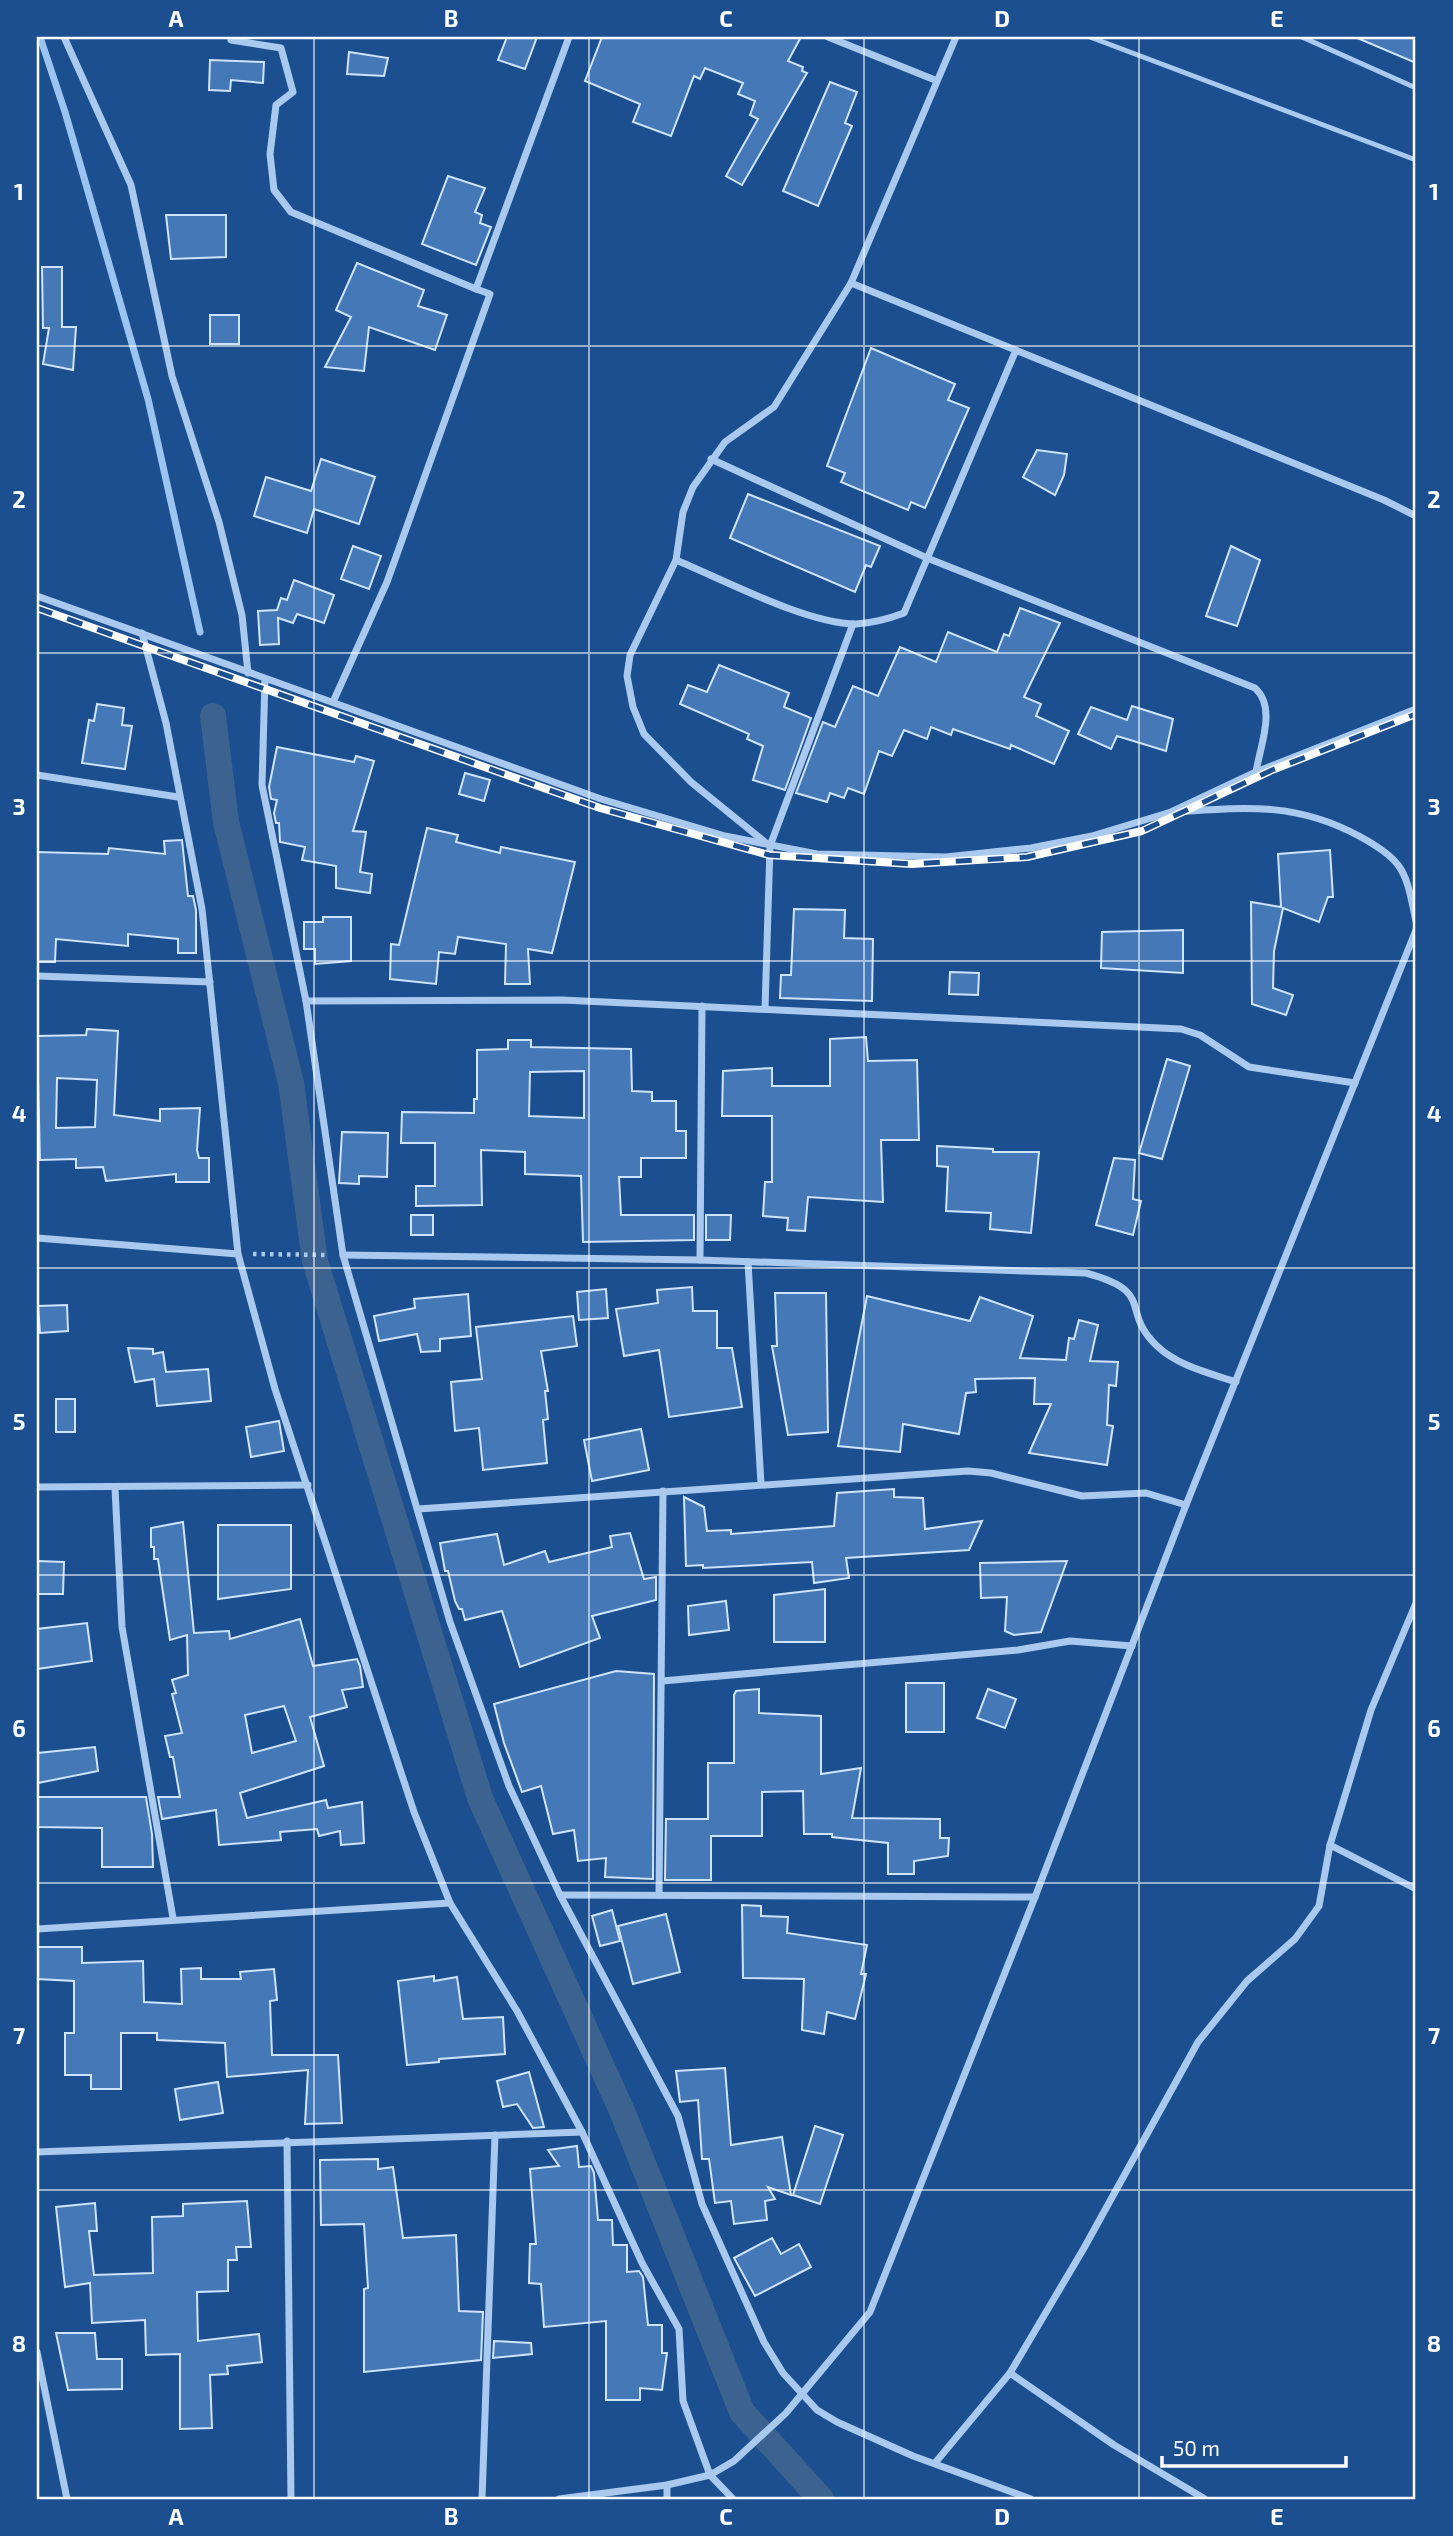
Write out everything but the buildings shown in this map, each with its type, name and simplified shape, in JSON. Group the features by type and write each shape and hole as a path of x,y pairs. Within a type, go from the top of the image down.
{"street":[{"path":"64,37 131,186 172,376 219,522 242,615 248,673"},
{"path":"476,289 569,37"},
{"path":"828,37 935,80"},
{"path":"770,846 669,761 644,734 633,708 627,676 629,655 676,560 683,512 693,487 711,459 739,430 774,407 851,283 935,80 956,37"},
{"path":"231,40 281,48 293,92 276,105 270,154 274,190 291,212 490,294 387,583 333,702"},
{"path":"851,283 1384,500 1416,516"},
{"path":"676,560 806,614 853,624 881,622 904,613 1016,350"},
{"path":"711,459 927,558 1255,688 1265,701 1267,712 1256,772"},
{"path":"37,596 601,799 725,836 770,846 856,857 946,857 1031,848 1092,836 1171,812 1256,772 1416,709"},
{"path":"765,1009 770,846 853,624"},
{"path":"142,633 166,723 178,797 202,909 238,1254 275,1389 414,1812 450,1903 517,2011 582,2132 642,2263 679,2329 683,2401 710,2475 733,2499"},
{"path":"265,679 262,785 306,1001 343,1255 450,1622 509,1786 559,1895 678,2116 702,2204 764,2342 783,2373 817,2410 837,2422 1031,2499"},
{"path":"37,775 178,797"},
{"path":"1171,812 1275,808 1311,814 1337,824 1372,843 1399,865 1416,921"},
{"path":"559,2499 667,2485 710,2475 734,2461 786,2413 870,2312 1035,1897 1186,1505 1416,930"},
{"path":"37,976 210,982"},
{"path":"306,1001 562,1000 1181,1029 1200,1035 1250,1066 1355,1083"},
{"path":"700,1260 702,1006"},
{"path":"37,1238 238,1254"},
{"path":"343,1255 700,1260 1086,1273 1116,1281 1135,1298 1140,1323 1155,1345 1176,1361 1236,1382"},
{"path":"748,1262 761,1484"},
{"path":"418,1509 968,1471 991,1472 1082,1496 1146,1493 1186,1505"},
{"path":"37,1487 307,1485"},
{"path":"115,1488 122,1627 173,1918"},
{"path":"659,1895 663,1491"},
{"path":"935,2463 1010,2373 1084,2248 1198,2042 1247,1981 1294,1939 1320,1906 1330,1845 1371,1710 1416,1603"},
{"path":"662,1681 1018,1650 1070,1641 1132,1646"},
{"path":"1330,1845 1416,1889"},
{"path":"559,1895 1035,1897"},
{"path":"37,1928 450,1903"},
{"path":"37,2152 582,2132"},
{"path":"482,2499 495,2135"},
{"path":"286,2141 291,2499"},
{"path":"37,2351 67,2499"},
{"path":"1010,2373 1114,2445 1205,2499"},
{"path":"667,2485 667,2499"}],"lane":[{"path":"1090,37 1416,160"},
{"path":"1302,37 1416,88"}],"path":[{"path":"260,1254 330,1255"}],"waterway":[{"path":"40,37 65,112 148,399 200,632"},
{"path":"213,716 226,822 291,1083 315,1261 480,1798 622,2111 742,2412 821,2499"}],"railway":[{"path":"37,608 600,808 769,855 912,864 1027,857 1142,831 1272,770 1416,714"}]}
